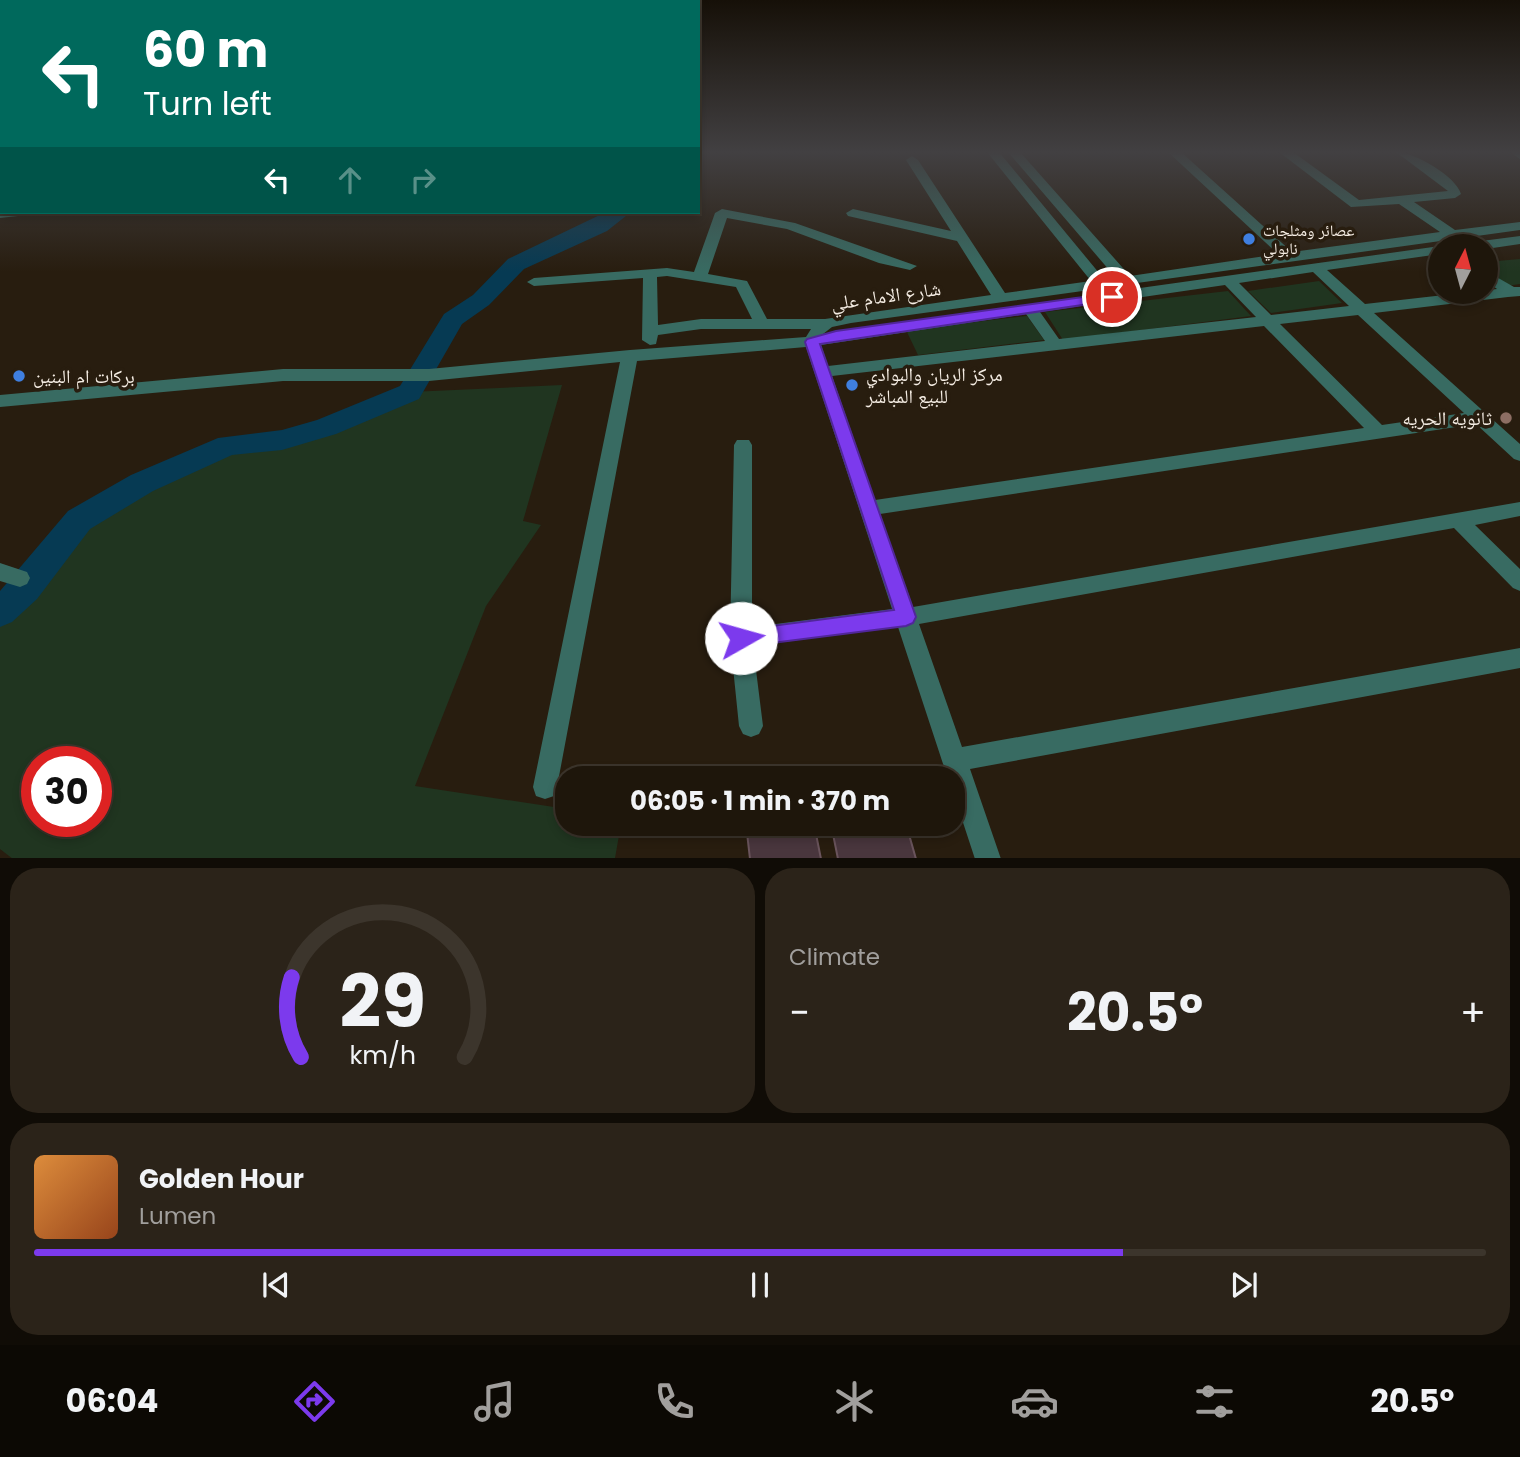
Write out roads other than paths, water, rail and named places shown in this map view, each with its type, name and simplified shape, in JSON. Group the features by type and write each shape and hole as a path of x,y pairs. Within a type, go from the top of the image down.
{"street":[{"path":"932,192 1001,299"},
{"path":"1026,192 1112,297"},
{"path":"1049,192 1137,293"},
{"path":"1218,192 1289,257"},
{"path":"1340,192 1356,204 1456,192"},
{"path":"1402,200 1451,234"},
{"path":"699,276 722,213 790,226 884,260 910,266"},
{"path":"853,213 959,237"},
{"name":"شارع الامام علي","path":"1451,234 1520,226"},
{"name":"شارع الامام علي","path":"812,342 816,332 825,324 1428,237"},
{"path":"1498,243 1520,240"},
{"name":"شارع الامام علي","path":"812,342 843,335 1428,252"},
{"path":"1315,267 1363,307 1520,454"},
{"path":"650,274 651,353"},
{"path":"534,282 650,274 699,276 742,284 762,324"},
{"path":"1228,280 1380,433"},
{"path":"1498,282 1517,294"},
{"path":"823,372 1363,307 1517,294"},
{"path":"1031,310 1056,346"},
{"path":"650,331 701,324 825,324"},
{"path":"0,401 283,375 429,375 651,353 812,342 988,858"},
{"path":"545,787 630,355"},
{"path":"869,508 1480,417"},
{"path":"743,444 741,638 751,726"},
{"path":"741,638 906,617 1520,509"},
{"path":"1458,520 1520,582"},
{"path":"0,572 20,578"},
{"path":"955,760 1520,659"}],"waterway":[{"path":"422,370 453,319 481,300 516,264 599,226 617,214"},
{"path":"0,612 25,589 79,520 142,483 228,445 282,440 326,427 410,392 418,377"}],"place":[{"name":"عصائر ومثلجات نابولي","path":"1249,239"},
{"name":"بركات ام البنين","path":"19,376"},
{"name":"مركز الريان والبوادي للبيع المباشر","path":"852,385"},
{"name":"ثانويه الحريه","path":"1506,418"}]}
